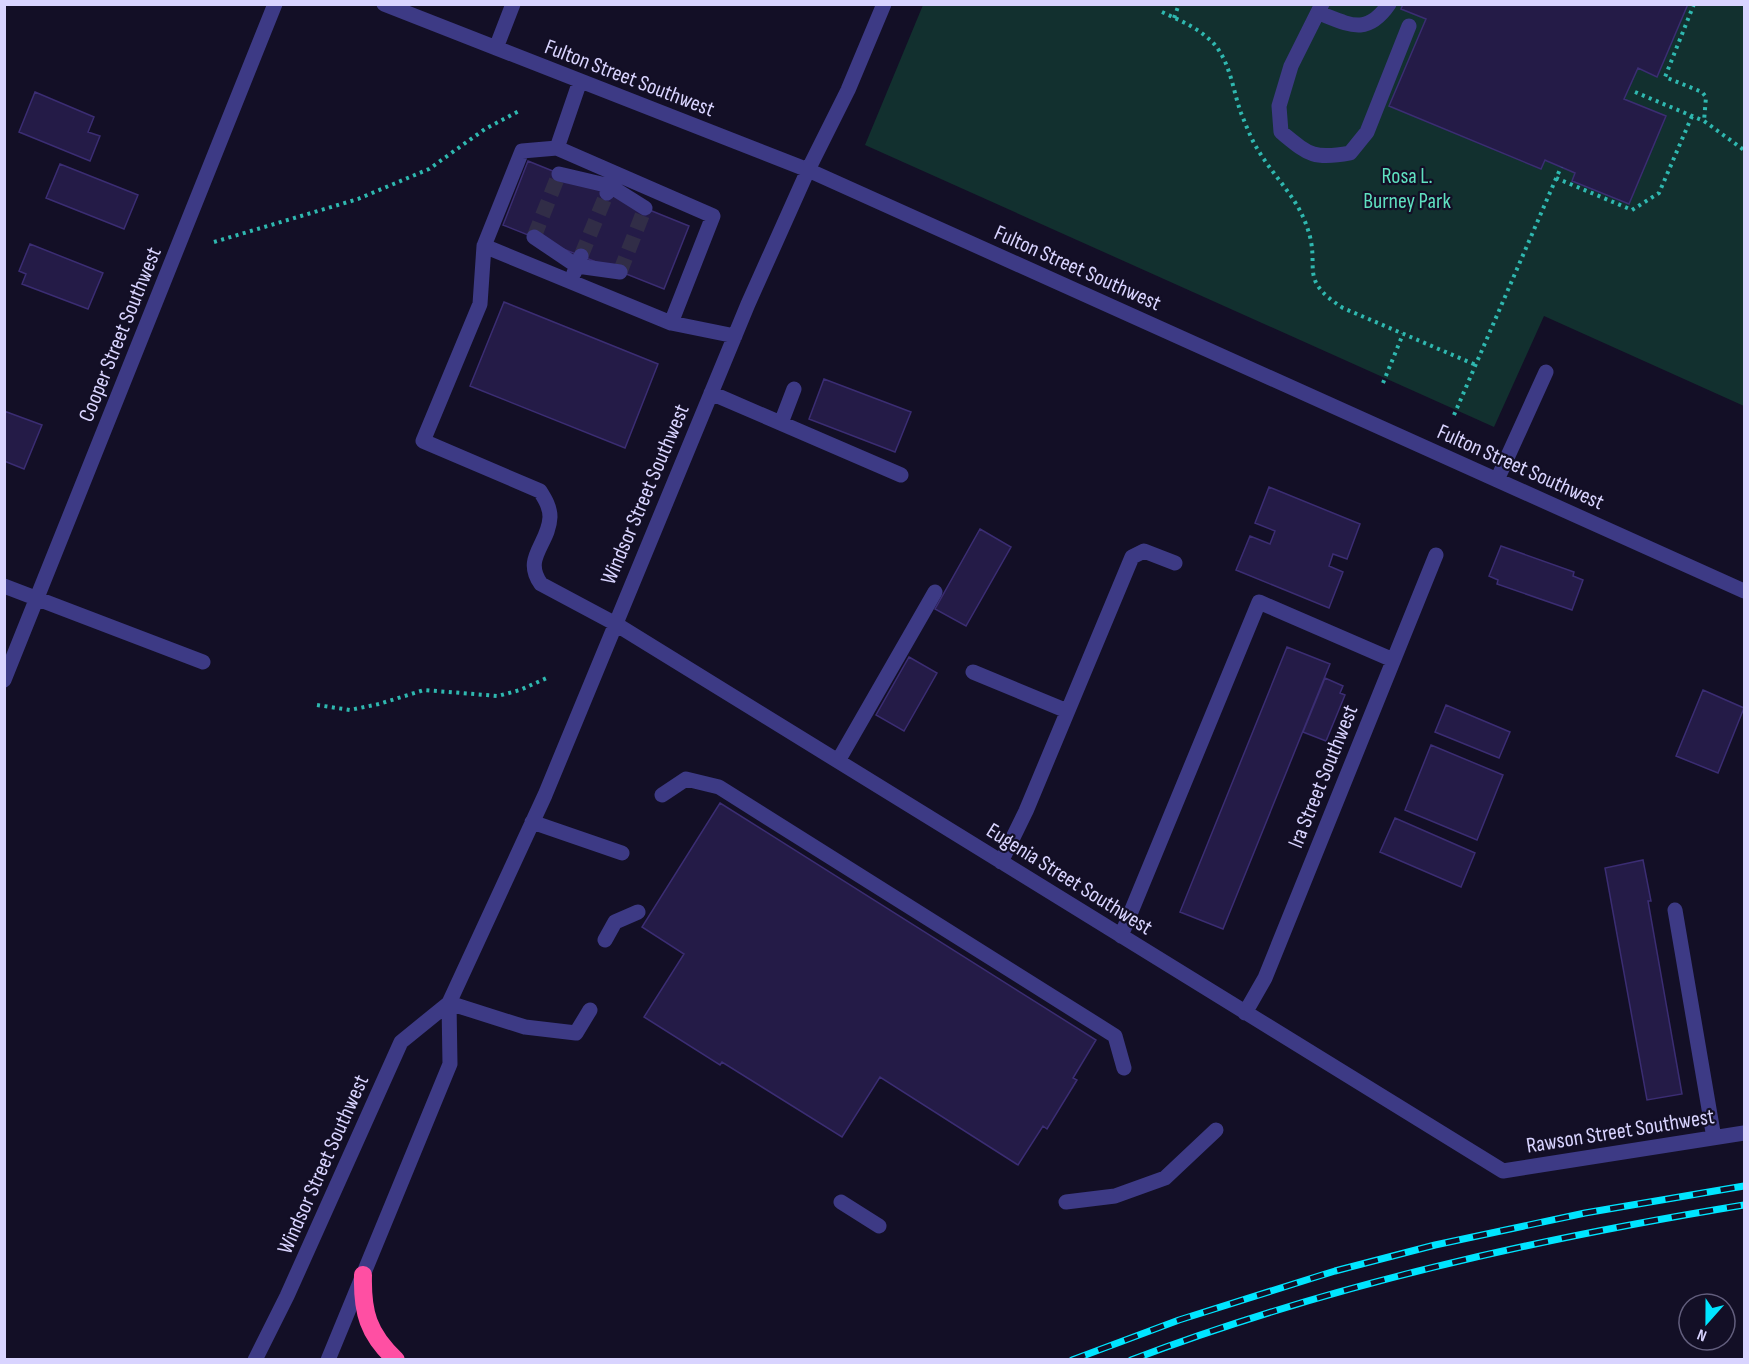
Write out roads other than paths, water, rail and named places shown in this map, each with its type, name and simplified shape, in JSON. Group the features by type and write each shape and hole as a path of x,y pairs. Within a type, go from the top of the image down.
{"highway":[{"path":"363,1275 364,1311 382,1347 396,1359"}],"street":[{"name":"Cooper Street Southwest","path":"4,680 274,4"},
{"name":"Fulton Street Southwest","path":"384,4 808,170 1744,591"},
{"path":"496,48 513,4"},
{"name":"Windsor Street Southwest","path":"328,1359 450,1064 449,1003 532,822 735,336 808,170 848,90 884,4"},
{"path":"1389,4 1379,19 1361,26 1320,9 1291,66 1279,106 1281,132 1307,153 1331,157 1350,153 1367,132 1409,26"},
{"path":"557,148 580,81"},
{"path":"645,208 557,148 522,151 484,246 671,322 735,336"},
{"path":"559,174 611,184 713,216 671,322"},
{"path":"534,237 579,261 620,272"},
{"name":"Eugenia Street Southwest","path":"484,246 480,304 423,441 540,491 548,504 550,519 532,565 534,575 541,584 614,623 1503,1171"},
{"path":"570,282 579,261"},
{"path":"1497,480 1546,372"},
{"path":"781,423 794,389"},
{"path":"711,393 901,475"},
{"path":"1001,862 1026,811 1132,557 1144,551 1175,563"},
{"name":"Ira Street Southwest","path":"1245,1013 1265,978 1436,555"},
{"path":"4,586 202,662"},
{"path":"838,761 935,592"},
{"path":"1121,936 1259,602 1393,660"},
{"path":"973,672 1067,711"},
{"path":"662,795 686,779 719,787 1115,1036 1124,1068"},
{"path":"532,822 622,853"},
{"path":"1675,910 1714,1138"},
{"path":"605,940 615,922 638,912"},
{"path":"449,1003 525,1027 576,1034 590,1010"},
{"name":"Windsor Street Southwest","path":"255,1359 287,1296 401,1042 449,1003"},
{"path":"1066,1202 1115,1196 1165,1178 1216,1130"},
{"name":"Rawson Street Southwest","path":"1503,1171 1744,1133"},
{"path":"841,1202 879,1226"}],"tunnel":[{"path":"534,237 559,174"},
{"path":"581,256 607,193"},
{"path":"620,272 645,208"}],"railway":[{"path":"1072,1360 1179,1320 1335,1271 1435,1245 1585,1213 1744,1186"},
{"path":"1131,1360 1281,1309 1434,1267 1588,1233 1744,1205"}],"park label":[{"name":"Rosa L. Burney Park","path":"1407,188"}]}
